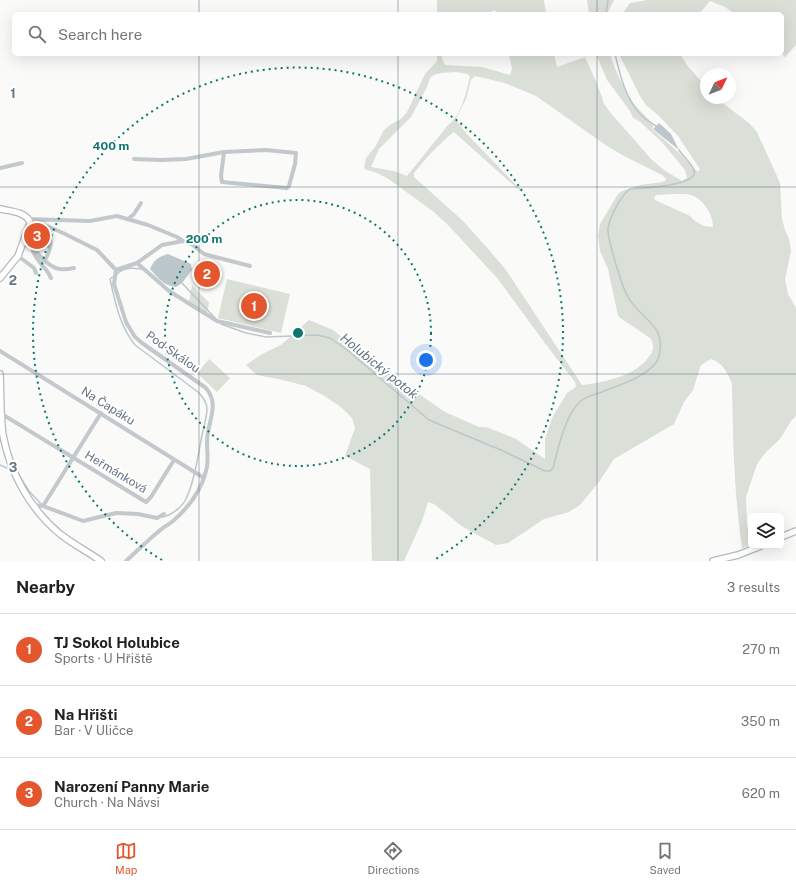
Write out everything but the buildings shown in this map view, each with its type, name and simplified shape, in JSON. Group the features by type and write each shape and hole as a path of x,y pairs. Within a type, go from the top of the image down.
{"street":[{"path":"134,159 186,159 224,152 266,150 296,153 295,164 289,186 286,188 222,182 221,176 224,152"},
{"path":"0,168 22,163"},
{"path":"128,219 134,214 141,203"},
{"path":"0,209 24,215 28,219 64,233 97,250 116,270 137,263 162,245 183,241"},
{"path":"28,219 90,221 117,216 148,225 177,237 193,245 204,254 250,266"},
{"path":"0,278 18,256 30,224 28,219"},
{"path":"41,223 51,236 49,254 44,261"},
{"path":"25,237 44,261 59,269 74,268"},
{"path":"33,249 35,256 50,274 51,278"},
{"path":"18,256 34,268 36,273"},
{"path":"137,263 169,291 217,321 270,333"},
{"name":"Pod Skálou","path":"116,270 114,284 119,302 126,322 135,337 200,383 210,393 214,407 207,434 208,458 204,478 197,494 173,521 158,531 126,561"},
{"name":"Na Čapáku","path":"0,351 204,478"},
{"path":"0,374 3,436 21,487 32,505 61,534 101,561"},
{"name":"Heřmánková","path":"1,413 146,502 151,497 174,460"},
{"name":"Heřmánková","path":"43,506 101,413"},
{"path":"32,505 43,506 83,520 116,513 138,514 157,518 164,514"},
{"path":"784,536 796,531"},
{"path":"713,561 752,549"}],"shaded area":[{"path":"437,0 544,0 546,12 496,12 494,10 491,12 437,12"},
{"path":"587,0 614,0 608,12 589,12"},
{"path":"647,0 796,0 796,45 785,57 784,56 784,12 732,12 725,7 710,1 701,12 623,12 630,3"},
{"path":"437,56 442,56 445,65 482,67 510,75 512,69 509,56 554,56 557,67 585,57 603,102 609,111 651,159 664,170 682,181 687,178 685,170 662,142 639,121 633,118 630,111 607,80 597,56 611,56 624,87 635,105 653,126 652,129 698,172 700,169 678,136 646,105 620,56 681,56 700,80 700,104 724,104 749,123 757,132 780,183 782,219 789,239 791,251 785,279 788,294 796,308 796,416 791,421 780,439 766,452 757,464 746,497 748,546 742,548 737,507 734,466 732,384 724,368 715,360 711,359 701,365 693,390 684,402 674,424 614,459 599,482 580,505 569,512 544,519 508,543 496,545 463,527 434,504 428,502 422,521 404,561 372,561 370,469 345,456 355,428 352,418 342,408 306,386 257,375 246,365 262,354 281,345 309,320 333,330 391,375 445,412 479,427 486,427 516,439 545,459 545,439 552,418 567,393 576,387 575,382 498,279 449,226 434,212 387,178 364,169 366,158 375,147 384,130 402,118 407,112 425,74 437,61","holes":["456,72 470,76 465,96 457,115 407,176 394,171 371,167 379,149 411,117 427,87 430,78 441,73","475,76 505,83 536,96 607,146 662,175 666,179 662,182 640,185 622,191 618,194 600,224 598,236 600,251 608,269 619,317 650,338 653,345 651,353 644,362 637,368 620,377 582,385 506,270 462,220 414,177 414,173 423,162 454,132 521,192 522,191 465,132 456,119 466,99 471,80","656,195 691,195 701,201 711,216 713,227 704,226 690,216 655,200 654,198"]},
{"path":"659,123 671,134 679,150 653,129"},
{"path":"168,254 191,264 192,270 182,283 176,287 165,283 150,269 157,259"},
{"path":"227,279 290,294 281,333 218,318"},
{"path":"192,285 209,303 207,313 189,302"},
{"path":"209,359 230,378 217,392 197,373"}],"waterway":[{"name":"Holubický potok","path":"606,12 608,0"},
{"name":"Holubický potok","path":"615,56 621,79 631,102 641,115 657,127"},
{"name":"Holubický potok","path":"221,324 246,333 266,337 317,335 330,338 346,349 429,420 501,450 545,471 550,471 553,468 568,419 576,406 588,397 623,384 644,373 650,369 658,359 660,352 660,340 658,334 655,328 636,308 625,292 612,252 608,228 616,207 623,196 630,189 657,187 679,183 688,180 693,175 693,168 679,150"},
{"name":"Holubický potok","path":"117,274 125,269 141,269"},
{"name":"Holubický potok","path":"114,276 110,279 119,314 125,330 135,345 198,392 204,399 207,406 196,467 192,484 186,499 179,508 169,515 162,517"},
{"name":"Holubický potok","path":"182,283 215,318"},
{"name":"Holubický potok","path":"0,465 11,470"},
{"name":"Holubický potok","path":"17,472 29,491 42,505"}],"place":[{"name":"Narození Panny Marie","path":"37,236"},
{"name":"Na Hřišti","path":"207,274"},
{"name":"TJ Sokol Holubice","path":"254,306"}]}
